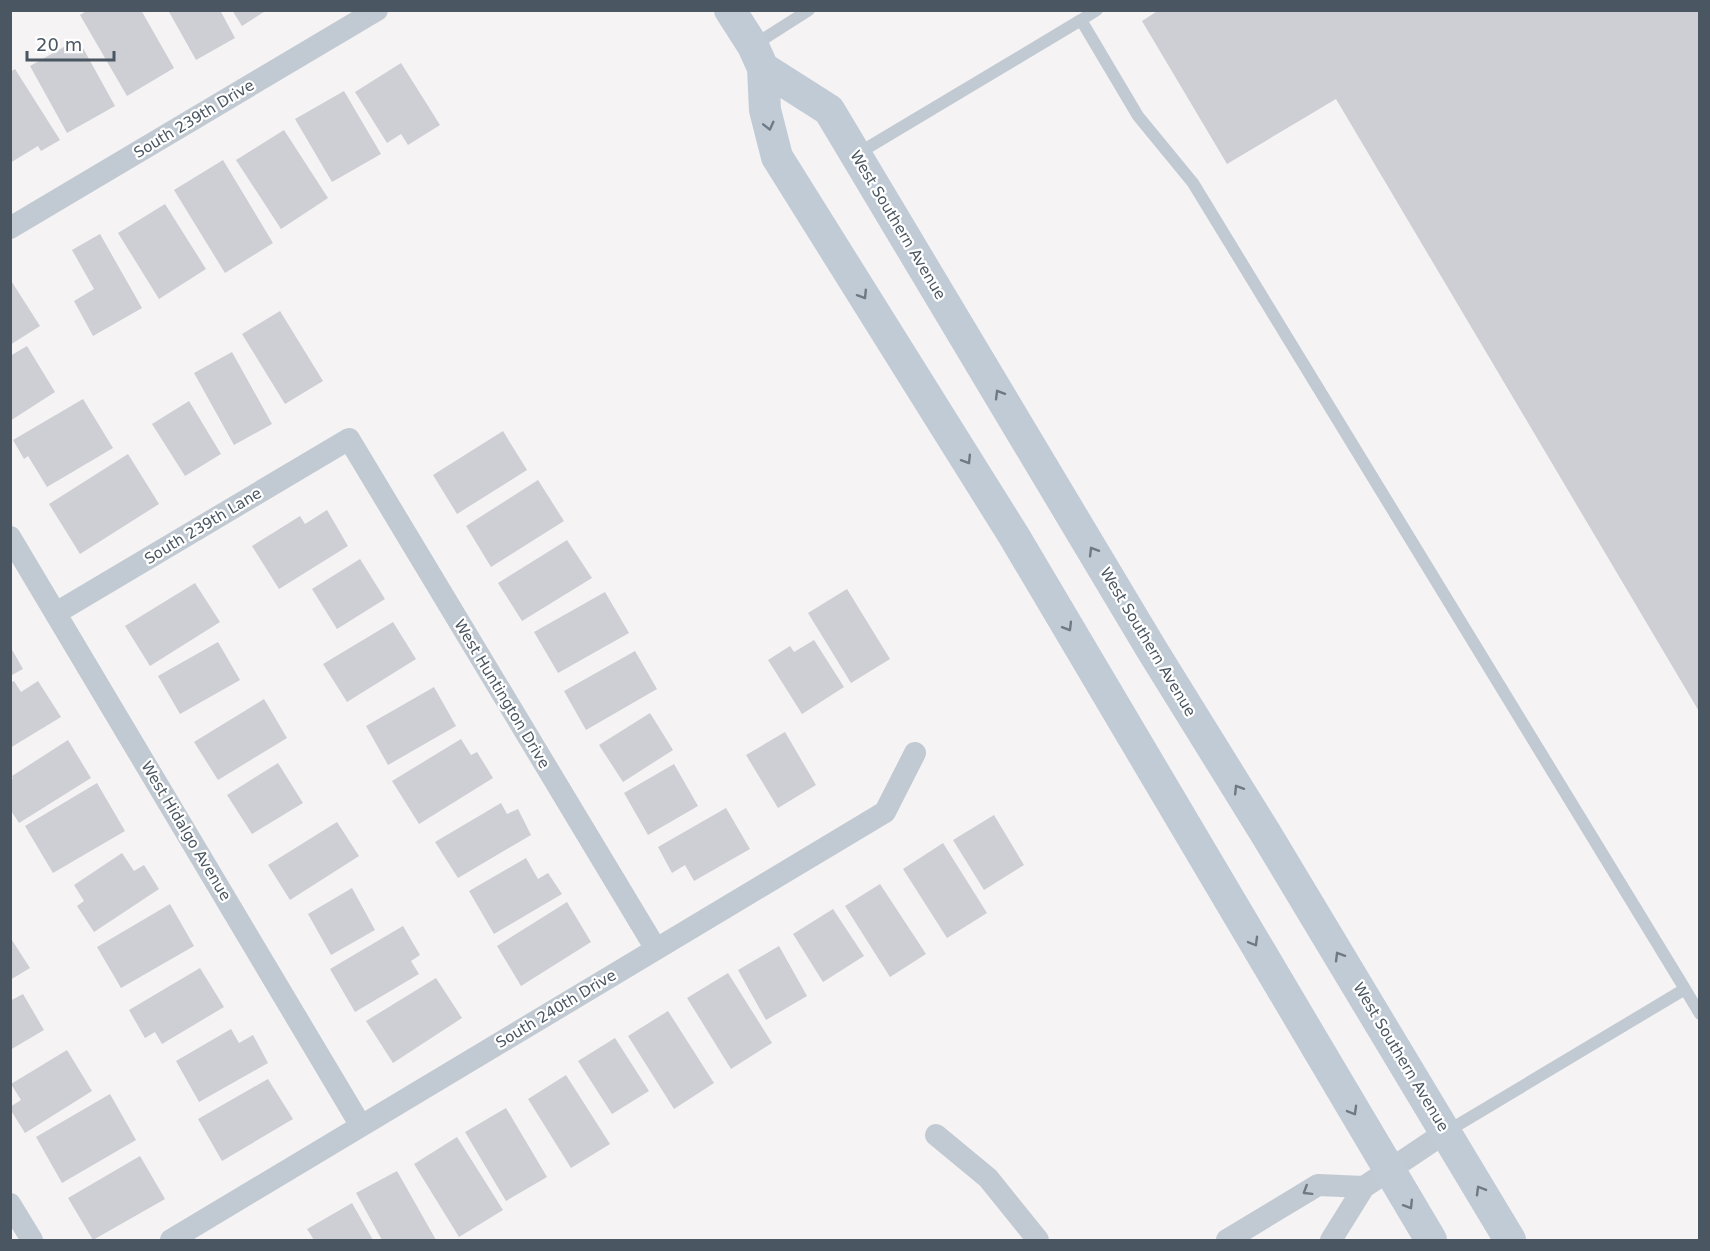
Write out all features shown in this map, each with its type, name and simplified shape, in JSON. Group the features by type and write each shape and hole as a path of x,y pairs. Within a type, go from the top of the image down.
{"main road":[{"name":"West Southern Avenue","path":"730,10 758,57 829,110 1152,650 1510,1240"},
{"name":"West Southern Avenue","path":"758,57 765,110 777,157 1014,536 1376,1178 1431,1240"}],"street":[{"name":"South 239th Drive","path":"10,228 377,10"},
{"name":"South 239th Lane","path":"56,613 349,439"},
{"name":"West Huntington Drive","path":"349,439 656,949"},
{"name":"West Hidalgo Avenue","path":"10,537 361,1126"},
{"name":"South 240th Drive","path":"171,1240 885,812 915,753"},
{"path":"1331,1240 1376,1178 1446,1132"},
{"path":"936,1135 988,1178 1038,1240"},
{"path":"1227,1240 1318,1185 1376,1178"},
{"path":"10,1204 32,1240"}],"lane":[{"path":"758,57 809,10"},
{"path":"856,154 1097,10"},
{"path":"1081,20 1138,116 1193,183 1700,1014"},
{"path":"1446,1132 1685,989"}],"building":[{"path":"88,10 141,10 174,68 127,96 80,15"},
{"path":"168,10 220,10 235,38 196,60"},
{"path":"232,10 267,10 242,26"},
{"path":"1159,10 1700,10 1700,713 1336,99 1227,164 1142,21"},
{"path":"78,39 115,106 67,133 30,66"},
{"path":"401,63 440,125 408,145 401,134 387,143 355,92"},
{"path":"15,69 60,140 41,151 38,146 10,163 10,72"},
{"path":"344,91 381,154 332,182 295,119"},
{"path":"284,130 328,198 281,229 236,160"},
{"path":"223,160 273,243 225,273 174,190"},
{"path":"165,204 206,269 159,299 118,233"},
{"path":"100,234 142,308 93,336 74,301 94,289 72,250"},
{"path":"10,279 40,326 10,345"},
{"path":"280,311 323,381 285,404 242,334"},
{"path":"27,346 55,392 10,421 10,356"},
{"path":"232,352 272,424 234,445 194,373"},
{"path":"83,399 113,448 47,487 28,456 24,459 13,440"},
{"path":"189,401 221,454 185,476 152,424"},
{"path":"503,431 527,470 457,514 433,475"},
{"path":"128,454 159,504 80,554 49,504"},
{"path":"538,480 564,521 491,567 466,526"},
{"path":"327,510 348,546 279,589 252,546 300,516 305,524"},
{"path":"567,540 592,578 522,621 498,583"},
{"path":"360,559 385,599 337,629 312,589"},
{"path":"195,583 220,622 150,666 125,626"},
{"path":"847,589 890,659 851,683 808,613"},
{"path":"605,592 629,633 558,673 534,632"},
{"path":"393,622 416,659 347,702 323,664"},
{"path":"814,640 844,687 802,714 768,660 790,646 794,652"},
{"path":"218,642 240,680 180,714 158,676"},
{"path":"10,646 23,669 10,676"},
{"path":"635,651 657,689 586,730 564,691"},
{"path":"14,681 21,692 38,681 61,717 10,748 10,683"},
{"path":"434,687 456,726 388,765 366,726"},
{"path":"264,699 287,738 218,780 194,742"},
{"path":"650,713 673,750 623,782 599,745"},
{"path":"785,732 816,785 778,808 746,755"},
{"path":"461,739 471,755 477,752 493,778 419,824 392,781"},
{"path":"68,740 91,778 19,823 10,809 12,776"},
{"path":"278,763 303,803 252,834 227,795"},
{"path":"674,764 698,806 648,835 624,793"},
{"path":"97,783 125,831 53,873 25,826"},
{"path":"501,803 507,814 518,809 531,835 458,878 435,842"},
{"path":"726,808 750,849 694,881 685,865 672,873 658,847"},
{"path":"994,815 1024,865 984,890 953,840"},
{"path":"337,822 359,856 290,900 268,865"},
{"path":"943,843 987,913 947,938 903,869"},
{"path":"122,853 134,871 144,865 159,889 94,932 77,906 84,901 74,885"},
{"path":"526,858 538,879 548,873 562,894 494,934 469,891"},
{"path":"880,884 926,954 890,977 845,906"},
{"path":"352,888 375,930 331,955 308,914"},
{"path":"567,902 591,942 521,986 497,946"},
{"path":"170,904 194,946 121,988 97,947"},
{"path":"833,909 864,956 823,982 793,934"},
{"path":"403,926 420,955 411,961 419,974 355,1012 330,969"},
{"path":"10,937 30,968 10,980"},
{"path":"779,946 807,996 766,1020 738,970"},
{"path":"200,968 224,1007 162,1044 155,1032 145,1038 129,1010"},
{"path":"728,973 772,1043 731,1069 687,998"},
{"path":"436,978 462,1018 393,1063 366,1021"},
{"path":"23,994 44,1030 10,1050 10,1001"},
{"path":"668,1011 714,1083 674,1109 628,1036"},
{"path":"231,1029 239,1043 253,1035 268,1063 199,1102 176,1061"},
{"path":"615,1038 649,1091 612,1114 578,1061"},
{"path":"67,1050 92,1091 25,1133 10,1109 21,1100 11,1084"},
{"path":"566,1075 610,1144 571,1168 528,1099"},
{"path":"268,1079 293,1119 222,1161 198,1119"},
{"path":"110,1094 136,1140 62,1183 36,1137"},
{"path":"506,1108 547,1177 506,1201 465,1132"},
{"path":"457,1137 503,1210 459,1237 414,1164"},
{"path":"140,1156 165,1199 93,1240 68,1198"},
{"path":"397,1171 436,1240 382,1240 356,1193"},
{"path":"352,1203 373,1240 314,1240 307,1229"}]}
